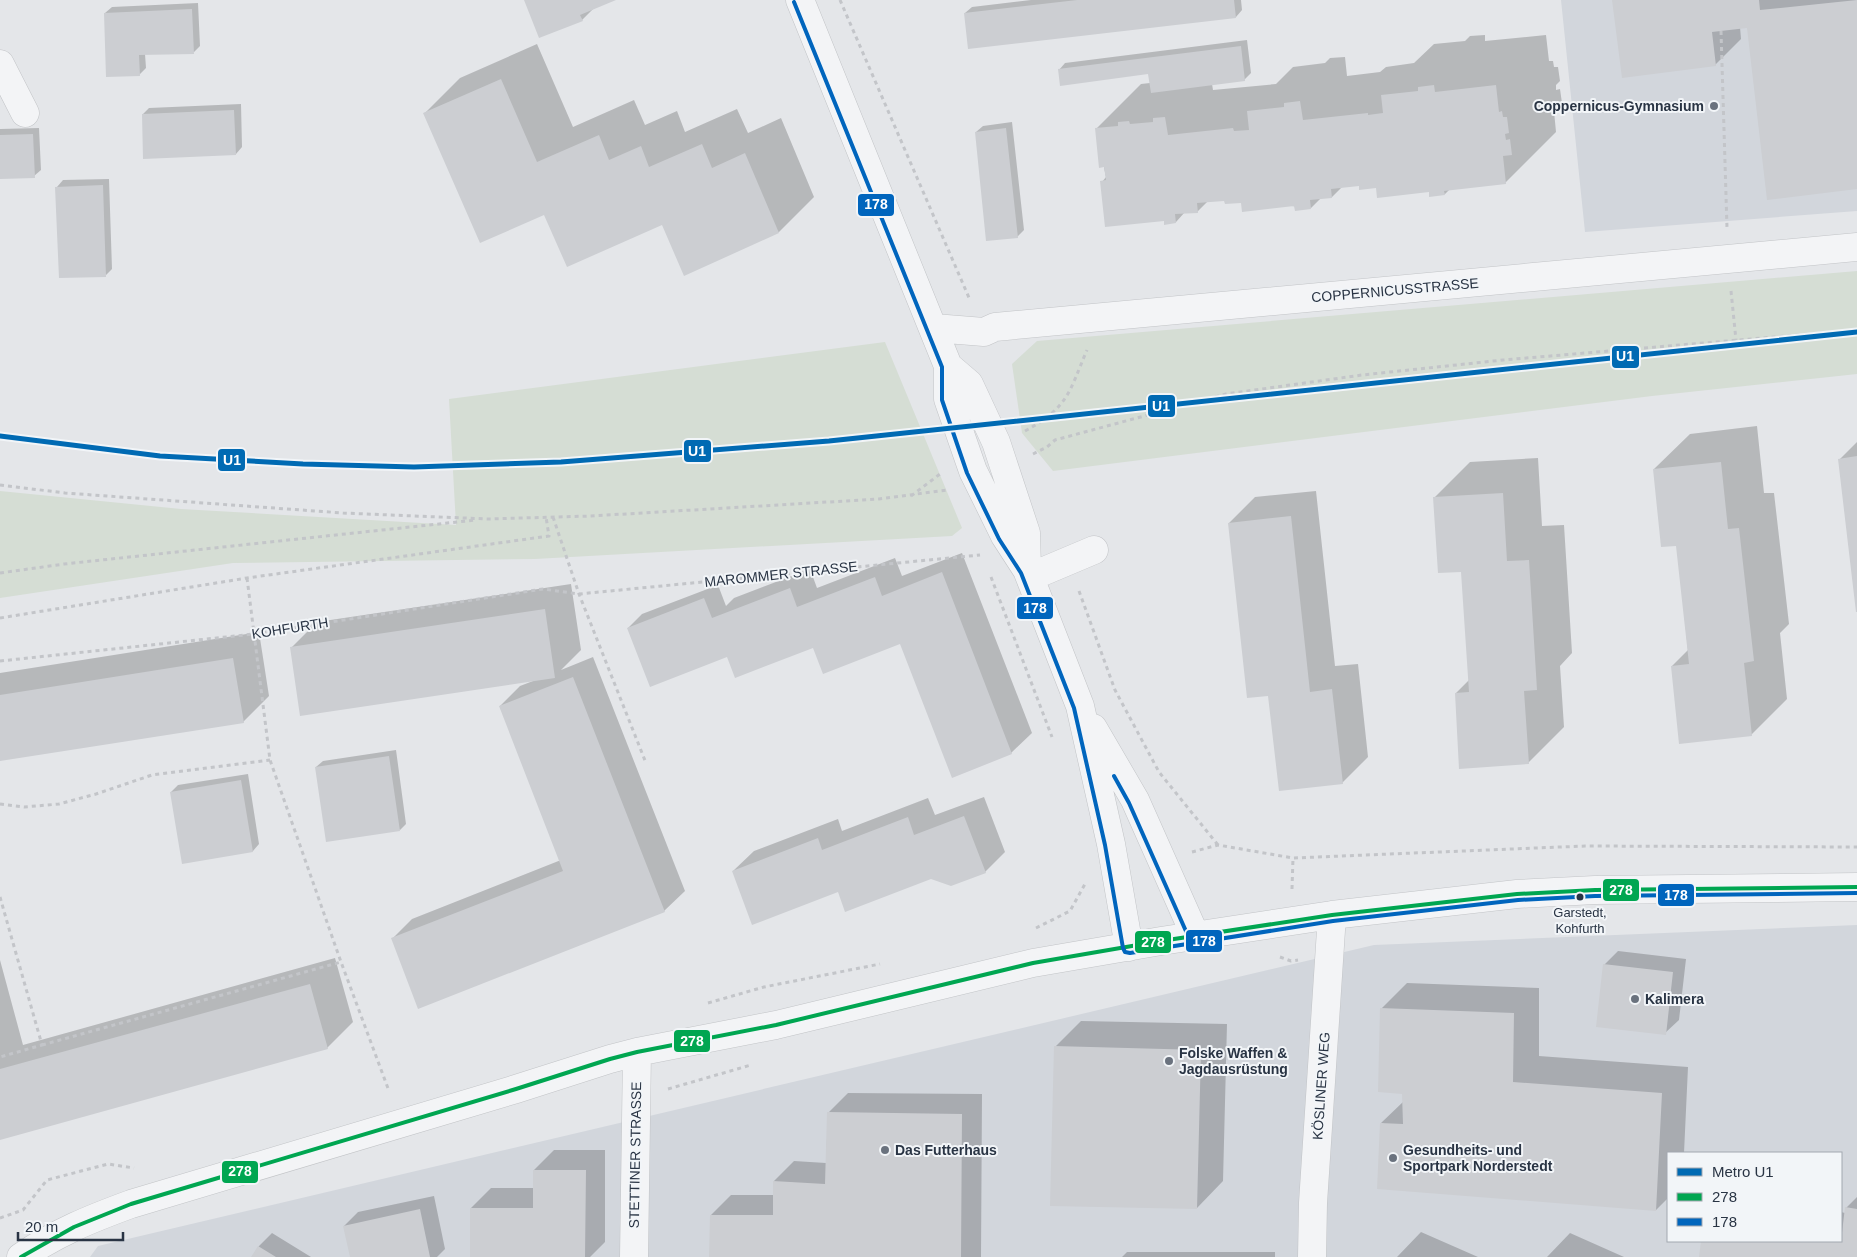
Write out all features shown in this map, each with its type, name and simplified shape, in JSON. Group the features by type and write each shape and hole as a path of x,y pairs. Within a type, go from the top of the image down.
{"street":[{"path":"800,0 948,366 948,398 973,471 1005,536 1028,573 1080,706 1135,800 1195,935"},
{"path":"3,76 25,113"},
{"name":"COPPERNICUSSTRASSE","path":"934,328 984,332 995,327 1857,248"},
{"path":"1028,573 1068,561 1094,550"},
{"path":"1080,706 1110,844 1129,947"},
{"path":"21,1257 77,1224 131,1204 637,1052 776,1025 1033,963 1195,935 1332,915 1517,894 1595,890 1857,887"},
{"name":"KÖSLINER WEG","path":"1312,1257 1313,1204 1332,915"},
{"name":"STETTINER STRASSE","path":"634,1257 637,1052"}],"path":[{"path":"840,0 984,332"},
{"path":"1721,31 1728,259 1736,340"},
{"path":"1021,433 1042,422 1058,408 1071,391 1093,337 1104,326 1125,315"},
{"path":"1029,456 1047,447 1055,440 1226,394 1372,374 1503,360 1857,330"},
{"path":"0,485 65,494 343,513 488,518 546,517 879,500 952,489"},
{"path":"553,516 579,594 646,763"},
{"path":"0,618 247,578 549,536 546,517"},
{"path":"0,574 64,564 488,518"},
{"name":"MAROMMER STRASSE","path":"579,594 982,554"},
{"path":"1068,561 1115,690 1159,772 1218,846 1293,858 1585,846 1857,847"},
{"path":"989,572 1055,744"},
{"path":"247,578 270,760 340,962 389,1091"},
{"name":"KOHFURTH","path":"0,661 254,634 543,589 579,594"},
{"path":"0,804 24,807 59,804 152,775 270,760"},
{"path":"0,897 42,1045"},
{"path":"0,1057 340,962"}],"shaded area":[{"name":"Coppernicus-Gymnasium","path":"1561,0 1857,0 1857,211 1585,232"},
{"path":"1857,271 1857,374 1652,396 1053,471 1022,433 1012,364 1037,341"},
{"path":"885,342 962,528 952,536 535,559 233,563 0,598 0,491 181,509 456,525 449,399"},
{"path":"1857,925 1857,1257 90,1257 98,1246 1374,945"}],"building":[{"path":"524,0 616,0 580,15 583,21 539,38"},
{"path":"1077,0 1234,0 1236,18 968,49 964,13"},
{"path":"1612,0 1759,0 1760,10 1857,0 1857,189 1767,200 1747,28 1712,32 1716,66 1622,78"},
{"path":"192,9 194,54 139,55 140,76 106,77 104,13"},
{"path":"1241,46 1245,81 1151,93 1148,74 1060,86 1058,69"},
{"path":"501,79 537,162 599,135 609,160 641,146 649,167 702,144 712,168 745,153 779,233 684,276 662,225 567,267 544,215 480,243 423,113"},
{"path":"1434,85 1435,92 1496,85 1499,112 1502,111 1503,117 1507,117 1509,133 1505,134 1506,140 1510,139 1512,155 1503,156 1506,184 1444,191 1445,195 1429,197 1429,192 1377,198 1376,188 1359,190 1359,186 1331,189 1332,198 1310,200 1311,209 1295,211 1294,206 1242,212 1241,203 1225,204 1224,201 1197,203 1198,213 1175,214 1176,223 1164,225 1164,221 1105,227 1100,181 1106,180 1104,167 1099,168 1095,128 1118,126 1118,122 1129,121 1130,124 1153,122 1153,118 1165,117 1168,135 1233,128 1234,131 1249,130 1247,111 1284,107 1284,103 1300,101 1303,120 1368,113 1368,115 1383,113 1381,95 1418,91 1418,87"},
{"path":"234,110 236,155 143,159 142,114"},
{"path":"1006,128 1018,238 986,241 975,132"},
{"path":"33,134 35,178 0,179 0,135"},
{"path":"103,185 106,277 59,278 55,187"},
{"path":"1857,456 1857,612 1856,612 1838,459"},
{"path":"1721,462 1728,529 1739,528 1754,661 1744,663 1752,736 1679,744 1671,666 1689,664 1676,546 1661,547 1653,469"},
{"path":"1503,493 1507,561 1529,560 1537,690 1524,691 1529,764 1459,769 1455,693 1469,692 1461,572 1438,573 1433,497"},
{"path":"1291,516 1310,692 1332,689 1343,784 1279,791 1268,696 1247,698 1228,523"},
{"path":"942,572 1012,754 952,778 900,644 823,674 813,648 735,678 727,657 650,687 627,628 704,598 712,618 790,588 797,607 875,577 882,596"},
{"path":"545,609 555,678 300,716 290,647"},
{"path":"233,658 244,723 0,761 0,695"},
{"path":"573,677 665,912 418,1009 391,938 563,871 499,706"},
{"path":"389,756 400,831 326,842 315,767"},
{"path":"241,780 253,852 182,864 170,792"},
{"path":"964,816 986,873 951,886 931,879 845,912 838,892 752,925 732,871 818,838 822,850 908,817 914,835"},
{"name":"Kalimera","path":"1603,964 1673,972 1666,1035 1596,1027"},
{"path":"310,984 328,1049 0,1140 0,1069"},
{"path":"1380,1008 1514,1013 1513,1082 1662,1093 1656,1211 1377,1189 1380,1123 1403,1124 1402,1094 1378,1092"},
{"path":"1054,1046 1201,1050 1197,1209 1050,1206"},
{"path":"827,1112 962,1114 961,1257 709,1257 710,1215 773,1215 773,1181 825,1184"},
{"path":"533,1170 586,1170 585,1257 470,1257 470,1208 533,1208"},
{"path":"1845,1207 1857,1209 1857,1257 1699,1257 1701,1242 1842,1242"},
{"path":"420,1209 430,1257 350,1257 343,1226"},
{"path":"258,1246 276,1257 251,1257"}],"metro line":[{"name":"U1","path":"0,436 160,456 303,464 414,467 561,462 829,441 1857,332"}],"transit line":[{"name":"178","path":"794,2 942,367 942,400 967,473 999,539 1021,573 1074,708 1105,845 1125,952 1130,953 1333,921 1518,900 1595,896 1857,893"},
{"name":"178","path":"1114,776 1129,803 1189,938"},
{"name":"278","path":"21,1257 74,1227 131,1204 610,1059 776,1025 1033,963 1332,915 1517,894 1595,890 1857,887"}],"place":[{"name":"Coppernicus-Gymnasium","path":"1714,106"},
{"name":"Garstedt, Kohfurth","path":"1580,897"},
{"name":"Kalimera","path":"1635,999"},
{"name":"Folske Waffen & Jagdausrüstung","path":"1169,1061"},
{"name":"Das Futterhaus","path":"885,1150"},
{"name":"Gesundheits- und Sportpark Norderstedt","path":"1393,1158"}]}
